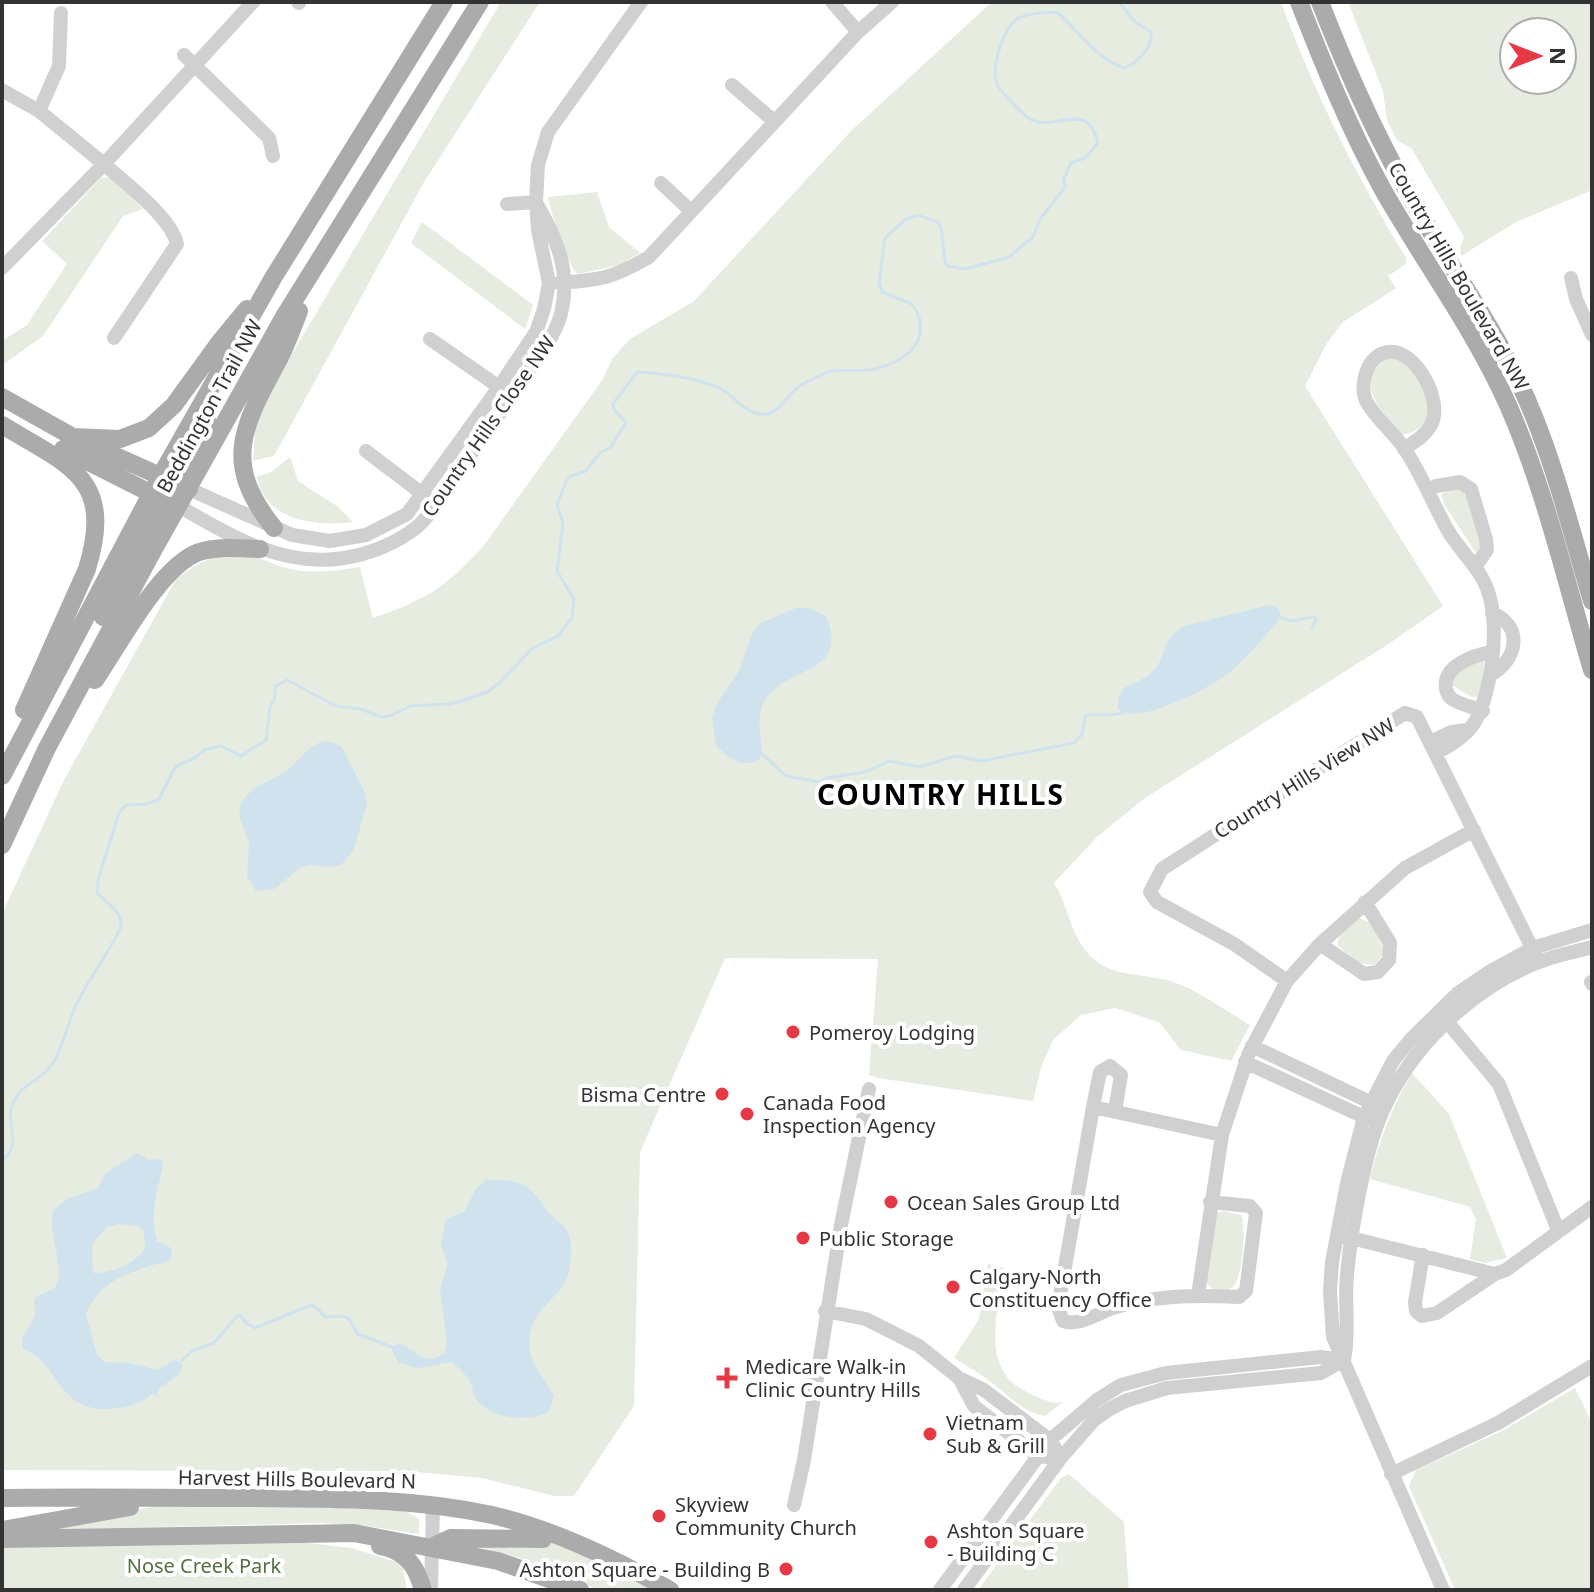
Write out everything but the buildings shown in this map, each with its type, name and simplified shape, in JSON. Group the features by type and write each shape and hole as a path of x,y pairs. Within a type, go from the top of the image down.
{"main road":[{"name":"Beddington Trail NW","path":"174,483 245,329 273,278 444,2"},
{"name":"Beddington Trail NW","path":"2,776 174,483 285,315 481,2"},
{"name":"Country Hills Boulevard NW","path":"1299,2 1354,133 1383,190 1473,337 1508,404 1537,484 1592,670"},
{"name":"Country Hills Boulevard NW","path":"1320,2 1360,101 1392,164 1521,386 1546,450 1592,601"},
{"path":"274,528 258,506 246,481 242,463 244,439 251,414 282,353 321,257"},
{"path":"73,437 120,439 149,428 174,405 219,343 273,278"},
{"path":"2,397 73,437 174,483 164,500 72,454 2,414"},
{"path":"2,425 72,467 88,490 96,524 87,569 21,716 2,769"},
{"name":"Beddington Trail NW","path":"2,845 47,748 150,556 164,500"},
{"path":"47,748 150,597 175,566 196,553 238,544 260,549"},
{"name":"Harvest Hills Boulevard N","path":"2,1498 365,1499 433,1505 494,1515 574,1543 624,1564 670,1590"},
{"path":"2,1530 184,1498"},
{"path":"307,1533 392,1549 409,1559 417,1570 423,1590"},
{"path":"2,1539 354,1533 498,1561 580,1590"},
{"path":"432,1547 451,1538 484,1536 528,1537 574,1543"}],"street":[{"path":"2,268 104,164 190,61 253,2"},
{"name":"Country Hills Close NW","path":"174,483 292,535 330,541 366,535 407,514 536,332 549,283 538,230 536,202 538,165 548,132 641,2"},
{"path":"832,2 858,32"},
{"path":"549,283 604,279 620,274 649,257 858,32 892,2"},
{"path":"39,111 59,66 61,13"},
{"path":"190,61 269,138 273,156"},
{"path":"732,85 774,121"},
{"path":"2,90 39,111 104,164 141,196 175,234 177,244 114,338"},
{"path":"661,183 691,211"},
{"path":"507,204 536,202"},
{"name":"Country Hills Close NW","path":"260,549 314,559 345,558 393,543 418,526 513,396 553,336 562,313 566,282 557,240 536,202"},
{"path":"1571,278 1576,299 1592,335"},
{"path":"430,339 513,396"},
{"path":"1404,449 1424,435 1432,423 1436,409 1434,396 1408,359 1389,352 1381,354 1367,370 1363,381 1368,404 1404,449 1447,530 1485,583 1492,613 1490,675 1483,711 1477,723 1457,741 1432,748"},
{"path":"366,451 435,504"},
{"path":"1428,491 1436,486 1460,482 1471,489 1487,550 1475,567"},
{"path":"164,500 238,544 247,516"},
{"path":"1490,675 1504,668 1513,649 1510,628 1502,618 1492,613"},
{"path":"1483,711 1451,698 1446,692 1446,682 1450,672 1460,663 1492,652"},
{"name":"Country Hills View NW","path":"1287,981 1234,944 1157,902 1150,892 1162,869 1405,713 1417,717 1536,955"},
{"path":"1198,1295 1222,1135 1249,1054 1287,981 1320,944 1405,868 1474,830"},
{"path":"1320,944 1364,974 1378,972 1389,960 1390,943 1365,902"},
{"path":"1443,1590 1344,1360 1349,1338 1345,1236 1347,1183 1364,1117 1393,1061 1443,1017 1466,1005 1536,955 1592,930"},
{"path":"1536,955 1592,947"},
{"path":"1345,1236 1381,1116 1410,1064 1443,1017"},
{"path":"1443,1017 1499,1084 1558,1230"},
{"path":"1249,1054 1372,1103 1381,1116"},
{"path":"1249,1054 1364,1117 1381,1116"},
{"path":"1115,1111 1121,1075 1110,1066 1100,1072 1093,1107 1058,1307 1063,1321 1074,1324 1128,1303 1198,1295 1239,1297 1246,1291 1256,1213 1250,1206 1210,1202"},
{"path":"794,1505 804,1460 825,1311 854,1152 869,1089"},
{"path":"1093,1107 1222,1135"},
{"path":"1423,1255 1415,1302 1416,1311 1422,1316 1437,1313 1495,1274 1506,1270 1592,1207"},
{"path":"1345,1236 1495,1274"},
{"path":"825,1311 857,1317 919,1346 959,1378 984,1390 1050,1440 1060,1459"},
{"path":"940,1590 1050,1440 1097,1400 1121,1385 1145,1377 1321,1357 1344,1360"},
{"path":"964,1590 1060,1459 1094,1420 1125,1401 1148,1392 1180,1387 1321,1373 1344,1360"},
{"path":"1391,1474 1498,1423 1592,1366"},
{"path":"959,1378 974,1406 1038,1456 1060,1459"},
{"path":"431,1590 433,1505"}],"green space":[{"path":"501,2 540,2 424,182 274,456 253,461 255,427 280,374"},
{"path":"992,2 1281,2 1337,133 1406,258 1406,264 1388,276 1396,288 1343,322 1327,343 1305,386 1443,606 1387,645 1145,798 1097,837 1054,883 1080,942 1095,960 1117,971 1181,985 1250,1025 1231,1061 1181,1050 1159,1022 1115,1008 1081,1015 1053,1040 1041,1067 1033,1101 878,1078 869,1075 878,959 725,958 640,1152 634,1406 574,1496 555,1496 482,1478 405,1471 2,1470 2,914 64,780 175,581 209,559 240,554 300,571 360,567 373,618 433,592 482,548 603,379 612,359 630,339 694,301 852,130"},
{"path":"1348,2 1592,2 1592,190 1516,222 1461,256 1464,237 1412,149 1397,140 1387,120 1383,91"},
{"path":"113,177 143,209 123,216 43,336 4,364 2,341 27,325 67,264 42,241 101,178"},
{"path":"597,192 609,227 640,253 619,265 578,274 564,250 548,197"},
{"path":"422,222 533,305 525,329 411,243"},
{"path":"1391,356 1403,362 1423,383 1430,409 1427,420 1418,429 1402,435 1378,405 1371,385 1372,375"},
{"path":"290,457 298,481 337,506 353,522 308,522 281,512 270,503 257,477 271,472"},
{"path":"1457,487 1468,498 1475,514 1481,548 1476,553 1444,504 1441,494"},
{"path":"1480,659 1484,661 1482,689 1478,697 1471,697 1452,685 1453,680 1462,669"},
{"path":"1359,918 1371,923 1383,947 1382,956 1374,965 1359,963 1337,945 1340,935"},
{"path":"1412,1073 1449,1114 1507,1258 1485,1263 1470,1259 1476,1219 1470,1207 1370,1179 1387,1124"},
{"path":"1223,1211 1241,1215 1243,1240 1236,1282 1231,1289 1221,1291 1213,1290 1205,1281 1217,1213"},
{"path":"988,1264 1004,1268 996,1323 998,1357 1004,1372 1015,1385 1044,1400 1063,1402 1045,1416 1021,1406 954,1358 979,1319"},
{"path":"1575,1388 1592,1423 1592,1590 1455,1590 1409,1486 1416,1470 1502,1431"},
{"path":"1069,1474 1124,1522 1129,1590 978,1590 1061,1478"},
{"path":"369,1504 406,1511 419,1519 419,1534 361,1525 322,1523 35,1530 36,1527 157,1506"},
{"name":"Nose Creek Park","path":"282,1540 352,1548 402,1564 407,1590 2,1590 2,1548"},
{"path":"547,1542 567,1546 662,1590 599,1590 520,1558 472,1545"}],"water":[{"path":"1270,605 1277,607 1280,614 1276,624 1222,678 1154,710 1127,713 1118,709 1124,688 1153,671 1170,637 1184,626"},
{"path":"796,608 808,608 826,616 831,636 830,650 811,668 772,692 761,711 760,759 748,763 736,761 716,745 712,718 716,705 739,671 753,631 761,623"},
{"path":"325,740 341,746 365,793 367,803 354,849 342,864 333,867 309,865 300,868 274,889 256,891 247,876 249,843 239,816 241,802 253,789 287,771 311,747"},
{"path":"137,1153 148,1160 161,1159 163,1164 155,1202 155,1231 157,1241 171,1248 172,1257 120,1278 97,1296 86,1314 97,1355 105,1362 129,1363 158,1370 176,1359 183,1366 178,1375 157,1390 157,1397 152,1394 132,1405 98,1409 82,1405 71,1397 46,1365 23,1349 22,1339 35,1315 34,1299 54,1288 58,1279 53,1210 69,1198 98,1188 105,1174","holes":["118,1224 138,1226 144,1231 145,1249 140,1255 122,1267 93,1273 92,1244 107,1227"]},
{"path":"485,1180 514,1181 527,1187 565,1228 571,1242 565,1282 537,1316 529,1340 531,1357 554,1396 548,1412 540,1415 520,1418 500,1415 483,1406 475,1397 466,1375 451,1362 419,1368 399,1363 392,1351 395,1345 401,1344 428,1359 445,1352 447,1343 440,1289 448,1264 441,1245 446,1219 464,1212 476,1189"}],"waterway":[{"path":"2,1161 12,1146 10,1116 15,1099 47,1071 55,1059 80,997 121,926 116,912 97,893 98,880 119,813 126,805 147,804 159,799 176,766 205,750 221,746 241,756 266,740 276,686 287,680 336,706 361,709 381,717 390,716 410,706 449,704 487,692 533,648 558,636 572,618 574,599 557,571 563,523 557,504 571,476 586,471 600,453 611,447 626,422 614,410 613,404 637,372 680,377 711,385 726,392 750,411 768,414 798,387 827,373 870,370 905,356 919,339 919,317 912,304 882,292 879,283 885,238 906,219 918,215 940,225 947,266 965,269 1009,257 1033,237 1040,219 1065,187 1064,179 1071,163 1085,158 1098,143 1087,122 1079,119 1052,122 1032,120 1000,89 996,79 996,61 1007,31 1021,17 1058,13 1097,52 1125,68 1144,53 1150,43 1151,32 1134,21 1119,2"},
{"path":"1278,617 1292,621 1313,617 1316,619 1312,629"},
{"path":"761,753 786,776 821,782 827,778 866,772 889,761 920,767 955,756 981,761 1074,743 1082,734 1086,715 1123,713"},
{"path":"181,1361 192,1351 214,1343 237,1316 240,1315 255,1328 311,1305 325,1317 342,1316 349,1319 358,1334 394,1348"}],"place":[{"name":"Pomeroy Lodging","path":"793,1032"},
{"name":"Bisma Centre","path":"722,1094"},
{"name":"Canada Food Inspection Agency","path":"747,1114"},
{"name":"Ocean Sales Group Ltd","path":"891,1202"},
{"name":"Public Storage","path":"803,1238"},
{"name":"Calgary-North Constituency Office","path":"953,1287"},
{"name":"Medicare Walk-in Clinic Country Hills","path":"727,1378"},
{"name":"Vietnam Sub & Grill","path":"930,1434"},
{"name":"Skyview Community Church","path":"659,1516"},
{"name":"Ashton Square - Building C","path":"931,1542"},
{"name":"Ashton Square - Building B","path":"786,1569"}],"district":[{"name":"COUNTRY HILLS","path":"941,794"}]}
